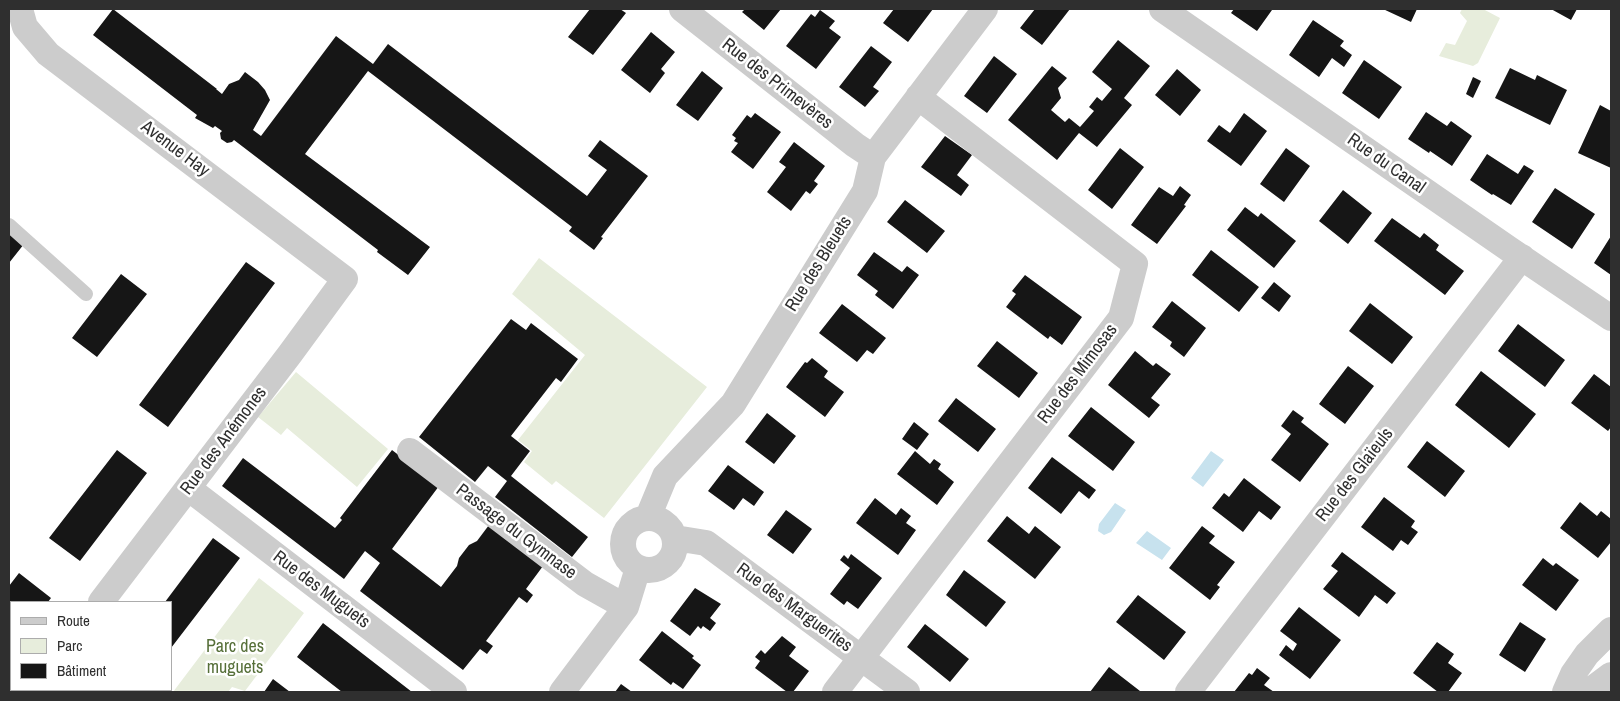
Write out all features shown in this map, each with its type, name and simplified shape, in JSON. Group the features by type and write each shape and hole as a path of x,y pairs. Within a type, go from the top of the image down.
{"street":[{"name":"Avenue Hay","path":"20,9 25,27 48,54 345,279"},
{"name":"Rue des Primevères","path":"682,9 854,145 873,157"},
{"name":"Rue des Bleuets","path":"648,517 665,476 733,404 865,190 873,157 986,9"},
{"name":"Rue du Canal","path":"1162,9 1611,318"},
{"name":"Rue des Mimosas","path":"835,692 1121,318 1135,264 918,97"},
{"name":"Rue des Glaïeuls","path":"1188,692 1522,258"},
{"name":"Rue des Anémones","path":"102,601 345,279"},
{"name":"Passage du Gymnase","path":"410,452 585,584 626,606"},
{"name":"Rue des Muguets","path":"188,488 450,691"},
{"path":"648,517 664,522 671,528 675,538 673,556 665,565 655,570 638,568 630,562 624,553 623,540 626,531 633,522 640,518 648,517"},
{"name":"Rue des Marguerites","path":"675,538 706,543 907,692"},
{"path":"562,692 626,606 638,568"},
{"path":"1565,692 1573,674 1587,654 1611,630"},
{"path":"1584,692 1595,687 1611,675"}],"lane":[{"path":"9,225 86,294"}],"green space":[{"path":"1462,9 1483,9 1500,18 1478,63 1473,66 1439,56 1446,43 1455,45 1467,21 1460,13"},
{"path":"539,258 707,387 604,518 556,481 552,485 524,462 532,451 518,440 585,355 512,294"},
{"path":"296,372 388,449 357,487 287,428 281,435 258,417"},
{"name":"Parc des muguets","path":"259,578 304,613 245,691 232,687 228,692 173,692"}],"water":[{"path":"1211,451 1224,460 1203,487 1191,478"},
{"path":"1115,503 1126,510 1111,532 1104,535 1098,531 1099,524"},
{"path":"1147,531 1171,548 1162,560 1136,543"}],"building":[{"path":"113,9 222,94 229,84 239,80 245,72 258,82 270,100 253,130 261,136 336,36 373,64 388,44 587,196 607,170 588,156 600,140 648,176 601,237 603,238 594,250 569,231 572,227 368,71 305,154 430,247 408,275 234,140 227,143 221,139 220,133 222,131 195,118 197,115 93,35"},
{"path":"590,9 620,9 626,13 593,55 568,37"},
{"path":"745,9 781,9 764,30 742,12"},
{"path":"894,9 933,9 908,42 883,23"},
{"path":"1035,9 1070,9 1042,45 1020,28"},
{"path":"1234,9 1272,10 1257,31 1231,13"},
{"path":"1383,9 1417,9 1411,22"},
{"path":"1551,9 1577,9 1571,20"},
{"path":"820,10 835,21 829,28 841,37 816,69 786,46 811,14 815,17"},
{"path":"1313,20 1344,41 1340,46 1352,55 1344,67 1332,58 1319,77 1289,55"},
{"path":"651,32 675,52 661,69 665,73 650,93 621,70"},
{"path":"1118,40 1150,66 1124,98 1132,105 1097,147 1079,133 1057,160 1008,120 1052,66 1067,78 1058,88 1061,98 1051,110 1065,122 1069,118 1080,127 1094,111 1089,107 1097,97 1102,101 1112,89 1092,72"},
{"path":"871,46 892,62 873,87 879,91 865,107 839,87"},
{"path":"994,56 1017,74 987,113 964,96"},
{"path":"1364,60 1402,87 1379,119 1342,93"},
{"path":"1510,68 1535,80 1537,75 1567,90 1550,125 1495,98"},
{"path":"1177,69 1201,90 1180,116 1155,95"},
{"path":"702,71 723,88 698,121 676,105"},
{"path":"1473,77 1481,81 1473,98 1466,94"},
{"path":"1600,105 1611,111 1611,168 1578,153"},
{"path":"1426,112 1447,126 1451,121 1472,136 1452,166 1408,139"},
{"path":"755,113 781,132 753,169 731,152 738,143 734,141 736,138 732,135 747,115 751,118"},
{"path":"1244,113 1267,131 1241,166 1207,141 1219,125 1230,133"},
{"path":"945,136 972,155 957,175 969,185 961,196 921,167"},
{"path":"794,142 825,166 814,181 818,184 810,194 806,191 791,211 767,192 786,167 779,162"},
{"path":"1120,148 1144,167 1112,209 1088,190"},
{"path":"1286,148 1310,166 1284,202 1260,184"},
{"path":"1487,154 1518,174 1524,165 1534,171 1511,205 1470,180"},
{"path":"1180,186 1191,195 1184,205 1186,206 1157,244 1131,225 1159,187 1173,196"},
{"path":"1555,188 1595,214 1572,249 1532,222"},
{"path":"1343,190 1372,213 1348,244 1319,221"},
{"path":"905,200 945,231 927,253 887,222"},
{"path":"1245,207 1258,217 1261,213 1296,241 1274,268 1227,230"},
{"path":"1392,218 1420,238 1424,233 1439,245 1436,250 1464,271 1445,295 1374,241"},
{"path":"9,232 24,244 9,263"},
{"path":"1611,236 1611,275 1594,263"},
{"path":"1211,250 1259,287 1239,312 1192,275"},
{"path":"874,252 902,272 907,266 919,275 893,309 875,295 878,291 857,275"},
{"path":"246,262 275,283 168,427 139,405"},
{"path":"121,274 147,294 97,357 72,338"},
{"path":"1025,275 1082,317 1062,345 1050,336 1048,339 1006,307 1016,294 1012,291"},
{"path":"1274,282 1291,296 1279,312 1261,298"},
{"path":"1172,301 1206,328 1184,357 1170,346 1172,342 1152,327"},
{"path":"1370,303 1413,337 1392,364 1349,331"},
{"path":"842,304 886,338 873,354 867,350 857,362 819,333"},
{"path":"511,319 526,330 531,323 578,359 561,382 556,378 511,436 530,451 511,476 588,537 572,557 495,497 507,481 488,466 475,482 419,437"},
{"path":"1518,324 1565,360 1545,387 1498,351"},
{"path":"997,341 1038,373 1019,398 977,366"},
{"path":"1135,351 1153,366 1156,363 1171,374 1151,398 1160,405 1149,418 1108,385"},
{"path":"812,358 828,371 824,377 844,392 825,417 786,387 805,362 807,363"},
{"path":"1348,366 1374,386 1345,424 1319,404"},
{"path":"1481,371 1536,414 1509,448 1455,405"},
{"path":"1594,374 1611,387 1611,427 1608,431 1571,403"},
{"path":"956,398 996,429 978,452 938,421"},
{"path":"1091,407 1135,442 1113,471 1068,436"},
{"path":"1293,410 1304,418 1301,422 1329,444 1300,482 1271,460 1291,434 1281,426"},
{"path":"767,413 796,436 774,464 745,442"},
{"path":"914,422 929,434 917,450 902,439"},
{"path":"1427,441 1465,471 1445,497 1407,467"},
{"path":"117,450 147,473 80,561 49,538"},
{"path":"392,450 439,486 392,549 441,587 457,566 459,558 469,545 477,541 489,525 543,566 526,589 533,595 527,603 519,597 486,641 493,646 487,654 480,649 463,670 360,591 380,563 365,551 344,579 222,486 243,458 335,528 342,520 340,518"},
{"path":"915,451 930,464 934,459 941,464 938,469 954,482 937,505 897,474"},
{"path":"1052,457 1096,490 1089,499 1079,491 1061,514 1028,488"},
{"path":"728,465 764,492 754,506 743,498 734,510 708,491"},
{"path":"1244,478 1281,507 1271,520 1259,511 1243,532 1212,508 1224,493 1229,497"},
{"path":"1384,497 1415,521 1411,527 1418,532 1408,545 1401,540 1393,551 1361,527"},
{"path":"875,498 896,515 901,508 911,516 906,523 916,530 898,555 856,523"},
{"path":"1580,502 1597,516 1601,511 1611,519 1611,542 1598,558 1560,528"},
{"path":"786,510 812,529 793,554 767,535"},
{"path":"1007,516 1029,534 1035,526 1061,547 1035,579 987,541"},
{"path":"1202,526 1215,536 1209,543 1235,562 1217,585 1220,587 1210,600 1169,568"},
{"path":"213,538 240,558 172,647 172,601 166,601"},
{"path":"1342,552 1396,593 1387,604 1375,595 1359,617 1323,589 1338,571 1331,566"},
{"path":"851,554 882,578 858,609 847,601 844,605 830,594 850,568 840,560 844,555 848,559"},
{"path":"1543,558 1553,566 1556,563 1579,580 1556,611 1522,585"},
{"path":"964,570 1006,602 986,627 946,595"},
{"path":"19,573 51,598 49,601 10,601 9,653 9,586"},
{"path":"695,588 721,604 710,618 716,623 710,631 703,626 701,629 698,626 690,636 670,621"},
{"path":"1138,595 1186,632 1164,660 1116,622"},
{"path":"1299,607 1341,640 1310,679 1279,655 1286,645 1293,651 1297,644 1280,631"},
{"path":"1520,622 1546,639 1525,672 1499,655"},
{"path":"323,623 412,692 342,692 297,657"},
{"path":"925,624 969,659 950,682 907,647"},
{"path":"662,631 694,656 692,658 701,665 683,689 673,682 671,685 639,660"},
{"path":"782,636 796,647 789,656 809,671 793,692 787,692 755,668 760,661 755,657 761,650 765,654"},
{"path":"1437,642 1454,654 1448,663 1462,673 1448,692 1438,692 1413,673"},
{"path":"1109,667 1140,691 1090,692"},
{"path":"1257,668 1270,678 1264,685 1274,692 1234,692 1249,673 1252,675"},
{"path":"273,679 290,692 264,692"},
{"path":"621,684 632,692 615,692"},
{"path":"97,691 138,691 138,692"}]}
